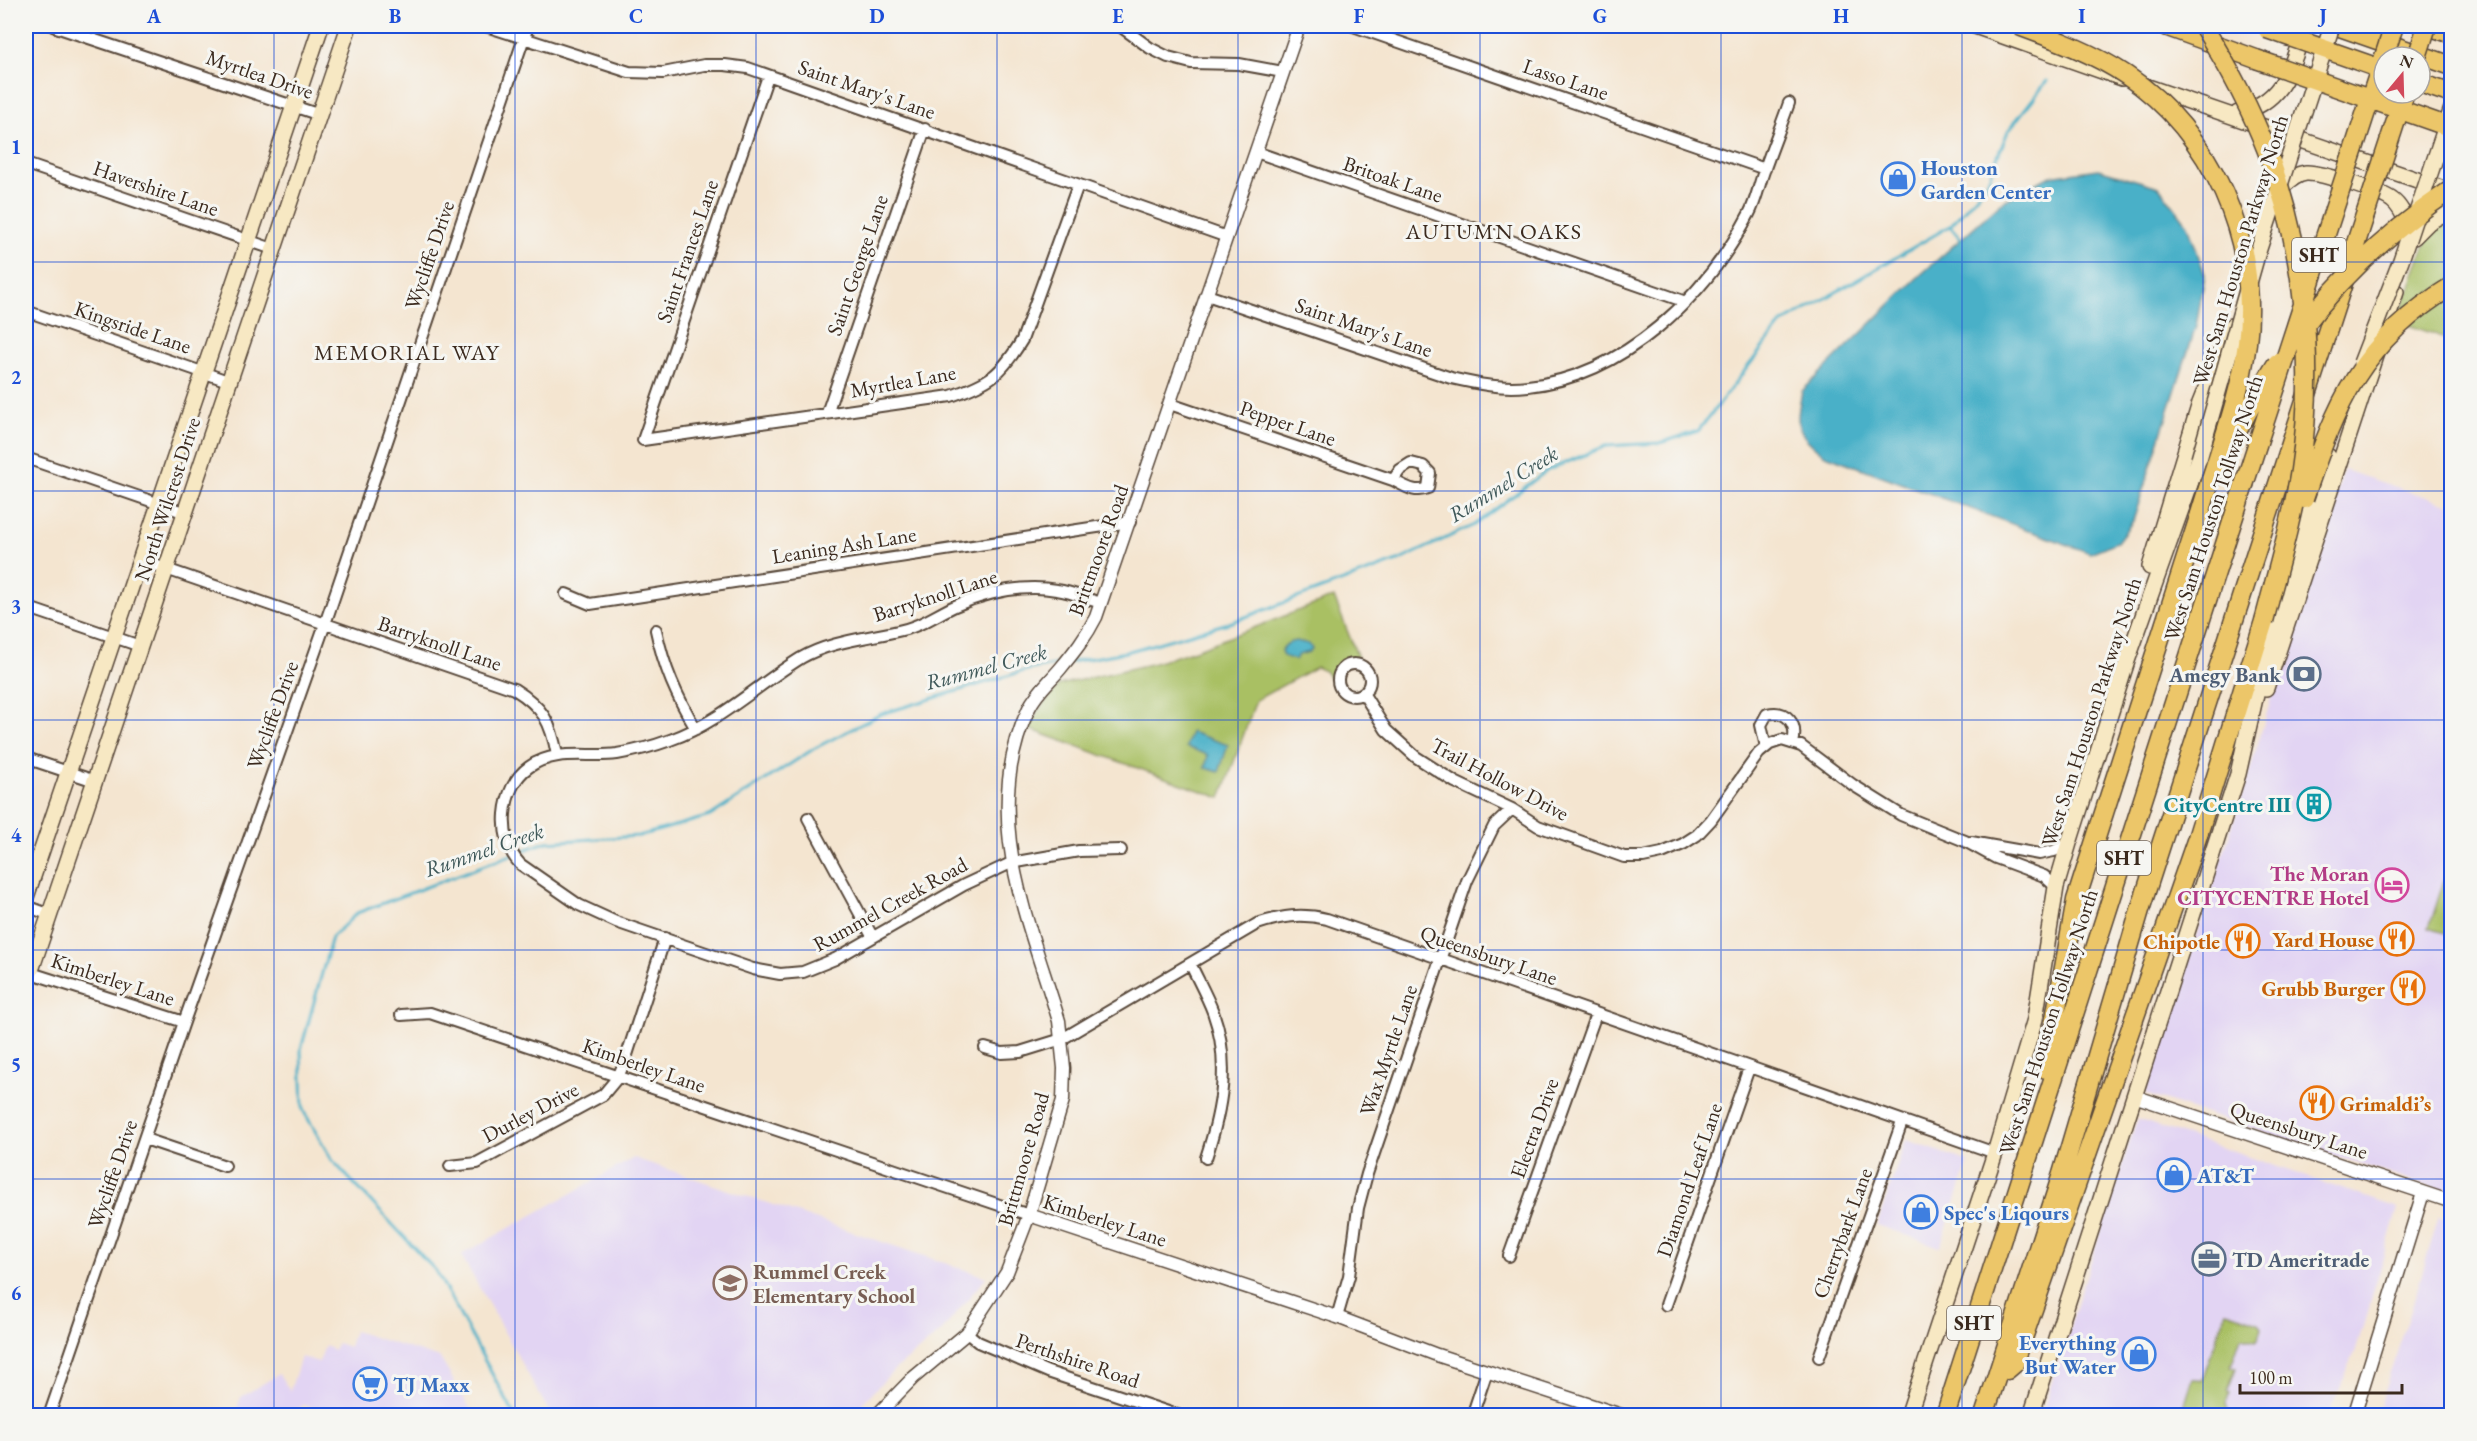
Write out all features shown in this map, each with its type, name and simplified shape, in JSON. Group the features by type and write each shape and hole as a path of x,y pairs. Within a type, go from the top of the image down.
{"highway":[{"path":"2004,1231 2045,1075 2076,900 2200,514 2239,383 2247,343 2249,301 2246,272 2230,208 2214,173 2193,140 2178,122 2146,90 2098,58 2019,26"},
{"path":"2165,26 2451,128"},
{"path":"2203,26 2242,95 2268,153 2292,240 2304,320 2306,383 2300,469 2264,621"},
{"path":"2335,26 2451,66"},
{"name":"West Sam Houston Tollway North","path":"1945,1416 2394,26"},
{"path":"2420,45 2427,26 2451,34"},
{"path":"2263,27 2372,66"},
{"path":"2432,87 2451,94"},
{"name":"SHT","path":"1984,1416 2059,1183 2139,910 2401,105"},
{"path":"2200,514 2216,474 2244,417 2265,381 2307,322 2331,293 2372,252 2451,190"},
{"path":"1996,1379 2014,1364 2198,838 2264,621 2328,431 2350,385 2370,356 2397,327 2431,298 2451,286"}],"main road":[{"name":"North Wilcrest Drive","path":"26,897 321,26"},
{"name":"North Wilcrest Drive","path":"28,979 317,114 349,26"},
{"path":"1975,26 2300,140 2451,190"},
{"path":"2229,115 2255,109 2273,96 2285,81 2305,26"},
{"path":"2127,661 2130,634 2200,403 2300,140 2335,26"},
{"name":"West Sam Houston Parkway North","path":"1908,1416 1995,1153 2035,1018 2056,887 2069,843 2127,661 2199,459 2257,255 2335,26"},
{"path":"2238,774 2267,645 2341,417 2401,260 2451,108"},
{"path":"2229,115 2268,157 2282,187"},
{"path":"2031,1416 2451,122"},
{"path":"2282,187 2294,177 2304,173 2319,174 2384,195 2394,201 2403,213 2414,237"},
{"path":"2414,237 2428,222 2451,209"}],"street":[{"name":"Myrtlea Drive","path":"53,26 317,114"},
{"name":"Saint Mary's Lane","path":"486,26 629,72 663,73 704,65 748,68 1227,237"},
{"name":"Wycliffe Drive","path":"49,1416 184,1022 325,624 528,26"},
{"path":"1120,26 1150,48 1168,57 1191,63 1239,64 1283,72"},
{"name":"Brittmoore Road","path":"876,1416 914,1378 967,1333 1007,1272 1029,1215 1063,1100 1062,1039 1059,1021 1011,863 1006,812 1009,782 1018,739 1037,695 1086,637 1101,603 1299,26"},
{"name":"Lasso Lane","path":"1353,26 1765,169"},
{"name":"Saint Frances Lane","path":"643,440 768,76"},
{"name":"Saint Mary's Lane","path":"1207,295 1451,378 1487,386 1557,381 1588,370 1619,354 1665,321 1686,302 1724,258 1750,212 1789,103"},
{"name":"Saint George Lane","path":"827,413 925,129"},
{"name":"Britoak Lane","path":"1256,152 1686,302"},
{"name":"Havershire Lane","path":"26,164 273,249"},
{"name":"Myrtlea Lane","path":"643,440 951,396 978,386 997,375 1009,362 1022,340 1078,185"},
{"name":"Kingsride Lane","path":"26,311 228,381"},
{"name":"Pepper Lane","path":"1170,404 1393,480"},
{"path":"26,458 183,512"},
{"name":"Leaning Ash Lane","path":"566,594 590,604 1130,522"},
{"name":"Barryknoll Lane","path":"140,560 514,689 540,709 548,722 557,755 616,754 670,740 696,729 804,657 825,647 909,628 976,597 1001,590 1057,590 1101,603"},
{"path":"26,607 140,645"},
{"path":"656,630 663,663 696,729"},
{"name":"Trail Hollow Drive","path":"1363,693 1386,730 1416,757 1455,782 1512,809 1538,826 1624,857 1643,857 1662,853 1697,836 1766,747"},
{"path":"1793,742 1795,730 1785,714 1775,712 1767,714 1761,725 1766,747 1776,741 1793,742 1882,805 1965,841 1996,858 2044,876 2056,887"},
{"name":"Rummel Creek Road","path":"557,755 528,767 514,784 507,805 506,843 512,856 520,864 579,905 616,922 753,969 780,974 804,972 835,959 963,885 1011,863 1079,851 1121,850"},
{"path":"26,758 94,781"},
{"name":"Wax Myrtle Lane","path":"1337,1317 1349,1276 1358,1208 1367,1174 1467,880 1494,826 1512,809"},
{"path":"808,818 872,936"},
{"path":"1965,841 2039,854 2054,851 2069,843"},
{"path":"26,906 48,914"},
{"name":"Queensbury Lane","path":"985,1048 1002,1053 1020,1052 1062,1039 1257,924 1294,914 1327,919 1995,1153"},
{"name":"Durley Drive","path":"450,1166 477,1163 603,1095 618,1077 664,939"},
{"path":"1191,965 1212,1011 1220,1036 1224,1069 1218,1120 1206,1158"},
{"name":"Kimberley Lane","path":"28,979 184,1022"},
{"name":"Kimberley Lane","path":"401,1015 430,1013 1337,1317 1437,1355 1624,1416"},
{"name":"Electra Drive","path":"1509,1256 1596,1014"},
{"name":"Diamond Leaf Lane","path":"1665,1305 1749,1068"},
{"name":"Queensbury Lane","path":"2134,1096 2451,1202"},
{"name":"Cherrybark Lane","path":"1819,1357 1902,1122"},
{"path":"145,1139 225,1166"},
{"path":"2354,1416 2423,1193"},
{"name":"Perthshire Road","path":"967,1333 978,1342 1048,1372 1180,1416"},
{"path":"1472,1416 1487,1371"}],"shaded area":[{"path":"2344,470 2451,505 2451,1194 2145,1094 2248,778 2293,623"},
{"path":"2137,1119 2398,1208 2356,1350 2328,1415 2041,1416"},
{"path":"1906,1140 1969,1162 1940,1247 1877,1225"},
{"name":"Rummel Creek Elementary School","path":"634,1158 986,1277 941,1332 893,1371 851,1415 551,1415 461,1255"},
{"path":"2439,1216 2451,1221 2451,1415 2376,1415 2411,1311"},
{"path":"354,1331 440,1358 474,1415 337,1415 304,1405 287,1415 235,1415 241,1397 279,1374 290,1391 301,1357 319,1362 325,1346 334,1350 337,1343 349,1347"}],"green space":[{"path":"2451,221 2451,340 2397,321 2428,236 2435,229"},
{"path":"1334,597 1358,658 1341,663 1331,680 1325,671 1316,667 1256,700 1221,798 1029,729 1038,711 1059,685 1155,663"},
{"path":"2446,874 2451,876 2451,935 2429,928"},
{"path":"2226,1311 2259,1322 2262,1327 2259,1338 2256,1340 2241,1337 2231,1366 2236,1368 2226,1403 2229,1415 2181,1415 2193,1378 2202,1381"}],"water":[{"path":"2098,169 2159,187 2188,225 2205,275 2196,326 2133,521 2117,542 2090,553 1823,454 1807,440 1798,421 1802,391 1916,279 2002,202 2050,176"},
{"path":"1296,641 1309,644 1312,649 1299,655 1295,660 1283,656 1281,651 1284,647"},
{"path":"1191,732 1228,745 1219,772 1205,768 1208,755 1186,747"}],"waterway":[{"name":"Rummel Creek","path":"1071,662 1126,652 1232,622 1400,560 1474,525 1548,470 1606,446 1660,443 1698,431 1781,324 1950,226 1986,185 2008,131 2047,81"},
{"path":"1950,226 1961,239"},
{"name":"Rummel Creek","path":"515,1416 436,1271 332,1160 303,1110 301,1049 332,937 357,913 546,842 639,836 710,816 815,748 881,714 1027,670 1059,664"}],"place":[{"name":"Houston Garden Center","path":"1898,179"},
{"name":"Amegy Bank","path":"2304,674"},
{"name":"CityCentre III","path":"2314,804"},
{"name":"The Moran CITYCENTRE Hotel","path":"2392,885"},
{"name":"Yard House","path":"2397,939"},
{"name":"Chipotle","path":"2243,941"},
{"name":"Grubb Burger","path":"2408,988"},
{"name":"Grimaldi’s","path":"2317,1103"},
{"name":"AT&T","path":"2174,1175"},
{"name":"Spec's Liqours","path":"1921,1212"},
{"name":"TD Ameritrade","path":"2209,1259"},
{"name":"Rummel Creek Elementary School","path":"730,1283"},
{"name":"Everything But Water","path":"2139,1354"},
{"name":"TJ Maxx","path":"370,1384"}],"district":[{"name":"AUTUMN OAKS","path":"1494,231"},
{"name":"MEMORIAL WAY","path":"407,352"}]}
